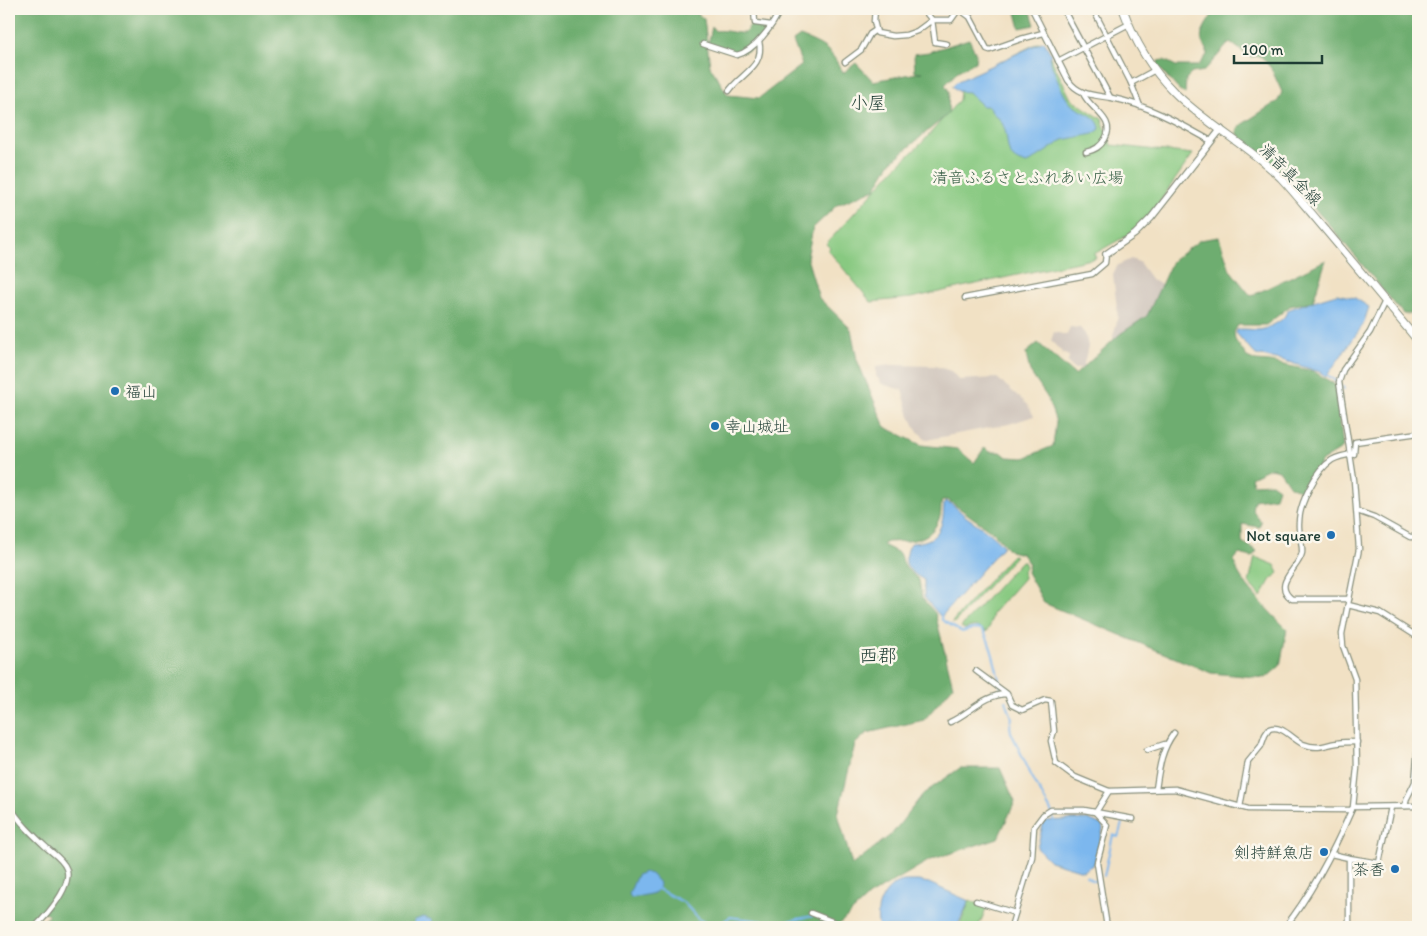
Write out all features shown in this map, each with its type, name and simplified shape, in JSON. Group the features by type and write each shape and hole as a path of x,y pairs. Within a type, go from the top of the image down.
{"main road":[{"name":"清音真金線","path":"1123,9 1129,24 1155,70 1179,97 1281,178 1418,341"}],"street":[{"path":"754,9 755,23 771,25"},
{"path":"703,44 736,55 746,51 759,42 780,9"},
{"path":"874,9 876,32 882,35 906,35 917,31 932,20 951,20 958,9 970,16 987,49 990,50 1043,33"},
{"path":"923,9 932,20 935,42 947,44"},
{"path":"1032,9 1071,84 1083,93 1140,106 1168,117 1211,141"},
{"path":"1093,9 1131,83 1140,106"},
{"path":"1063,10 1110,98"},
{"path":"1058,61 1129,24"},
{"path":"845,62 862,50 870,34 876,30"},
{"path":"729,91 734,83 758,62 760,56 759,42"},
{"path":"1131,83 1155,70"},
{"path":"1083,93 1105,120 1108,128 1108,135 1102,145 1095,150 1086,152"},
{"path":"965,298 1092,274 1105,263 1106,254 1135,234 1151,218 1221,129"},
{"path":"1286,927 1331,854 1352,809 1357,768 1355,679 1342,642 1342,634 1359,548 1357,511 1339,382 1340,376 1370,332 1385,301"},
{"path":"1418,433 1355,442 1354,454 1332,460 1324,466 1308,490 1298,521 1302,556 1292,569 1284,586 1285,592 1292,599 1348,602 1380,613 1418,637"},
{"path":"1357,511 1374,517 1410,537 1418,537"},
{"path":"976,671 1007,694 1012,705 1022,710 1045,700 1051,700 1054,731 1051,741 1056,763 1075,777 1108,791 1175,789 1261,810 1418,806"},
{"path":"950,722 962,717 991,697 1007,694"},
{"path":"1240,806 1248,762 1261,746 1269,729 1278,728 1301,743 1312,747 1357,742"},
{"path":"1156,789 1159,766 1165,744 1174,733"},
{"path":"1147,750 1165,744"},
{"path":"1405,806 1415,782 1418,746"},
{"path":"1096,812 1108,791"},
{"path":"9,805 29,831 66,868 67,873 61,895 53,908 35,927"},
{"path":"1331,854 1379,863 1391,807"},
{"path":"1012,927 1032,857 1034,827 1043,815 1050,811 1077,810 1133,820"},
{"path":"1096,812 1107,825 1097,863 1107,927"},
{"path":"1349,858 1349,927"},
{"path":"976,901 1015,913"},
{"path":"811,913 846,927"}],"shaded area":[{"path":"1131,259 1139,262 1152,280 1167,287 1117,365 1113,336 1118,318 1113,274 1118,265"},
{"path":"1070,327 1080,328 1085,334 1088,346 1083,368 1074,369 1068,363 1069,356 1064,354 1051,341 1054,332 1067,335"},
{"path":"892,365 935,366 951,371 959,380 997,378 1027,404 1034,416 1009,424 926,440 916,429 902,390 882,384 876,376 876,367"}],"green space":[{"path":"9,9 692,9 704,19 710,66 728,95 759,98 802,65 793,41 800,36 826,49 843,73 856,63 873,81 923,72 915,72 914,54 929,52 969,39 976,54 975,62 958,71 945,85 949,91 948,114 891,162 875,189 837,205 813,228 807,258 819,298 851,329 857,360 885,427 921,445 958,449 974,463 985,447 990,452 1001,452 1007,457 1024,458 1053,446 1056,422 1047,397 1030,372 1026,353 1038,343 1075,375 1120,334 1147,316 1172,261 1200,240 1219,237 1230,270 1251,296 1326,260 1313,301 1290,306 1266,325 1238,325 1234,332 1235,340 1247,357 1256,361 1313,371 1336,385 1343,448 1322,461 1303,492 1290,486 1279,470 1270,468 1251,477 1253,484 1271,483 1278,488 1275,497 1254,500 1252,509 1261,522 1259,527 1242,524 1242,542 1257,551 1252,557 1239,554 1234,560 1236,568 1248,587 1287,629 1280,666 1266,678 1211,673 1044,603 1027,572 1029,564 1022,554 1010,551 994,533 948,500 942,500 940,517 930,533 910,541 886,542 883,545 899,553 906,568 919,580 922,598 935,613 953,686 924,720 867,733 855,744 838,814 852,865 892,834 923,794 960,768 1000,768 1015,802 998,838 930,860 869,896 836,927 430,927 433,922 409,927 38,927 49,915 45,912 36,915 26,927 9,927"},
{"path":"1015,9 1030,9 1035,25 1020,28"},
{"path":"1208,9 1418,9 1418,312 1403,314 1291,182 1239,136 1237,131 1241,125 1278,101 1282,92 1271,68 1261,56 1250,57 1230,42 1204,71 1192,73 1186,79 1185,94 1178,89 1158,66 1158,61 1164,60 1176,66 1198,66 1207,55 1207,49 1203,45 1201,37 1212,15"},
{"path":"751,24 767,26 755,45 749,50 736,53 708,44 712,27 715,31 745,33"},
{"name":"清音ふるさとふれあい広場","path":"1040,42 1045,46 1071,99 1102,119 1111,145 1193,154 1142,227 1094,254 1096,258 911,298 871,302 828,250 830,248 826,244 896,167 922,143 959,100 961,81"},
{"path":"1012,555 1016,556 954,623 952,622"},
{"path":"1255,557 1275,565 1279,573 1271,579 1261,597 1249,583"},
{"path":"1021,561 1026,566 1023,571 1024,578 993,613 990,626 986,632 976,627 965,629 961,627"},
{"path":"970,900 987,908 978,927 959,927"}],"water":[{"path":"1044,41 1051,54 1049,57 1056,78 1068,100 1075,107 1093,117 1099,124 1100,129 1093,134 1063,140 1027,164 1013,158 1008,148 1005,130 1001,121 991,111 991,108 983,106 968,92 958,91 952,86 958,81"},
{"path":"1337,294 1355,298 1369,307 1363,325 1326,377 1320,372 1282,360 1256,355 1236,333 1240,329 1264,329 1280,321 1288,310"},
{"path":"945,501 987,531 1003,546 941,617 924,597 924,580 910,570 906,559 908,548 912,543 929,539 937,533 942,524"},
{"path":"1088,819 1102,825 1103,829 1094,864 1083,871 1050,861 1037,848 1044,821"},
{"path":"644,872 651,874 660,884 655,893 631,898 629,894 637,875"},
{"path":"904,881 929,883 969,901 957,927 879,927 878,913 882,898 891,887"},
{"path":"423,917 433,922 430,927 409,927 413,925 415,920"}],"waterway":[{"path":"1326,374 1337,382"},
{"path":"941,616 942,620 962,632 977,628 981,629 988,639 1001,688"},
{"path":"1006,701 1012,718 1011,732 1031,775 1052,813 1054,822"},
{"path":"1104,876 1113,835 1118,837 1123,820"},
{"path":"1086,876 1093,881 1097,880"},
{"path":"656,888 683,902 698,918 709,926"},
{"path":"715,927 730,917 777,923 813,916"}],"place":[{"name":"福山","path":"115,391"},
{"name":"幸山城址","path":"715,426"},
{"name":"Not square","path":"1331,535"},
{"name":"剣持鮮魚店","path":"1324,852"},
{"name":"茶香","path":"1395,869"}],"district":[{"name":"小屋","path":"868,103"},
{"name":"西郡","path":"878,655"}]}
